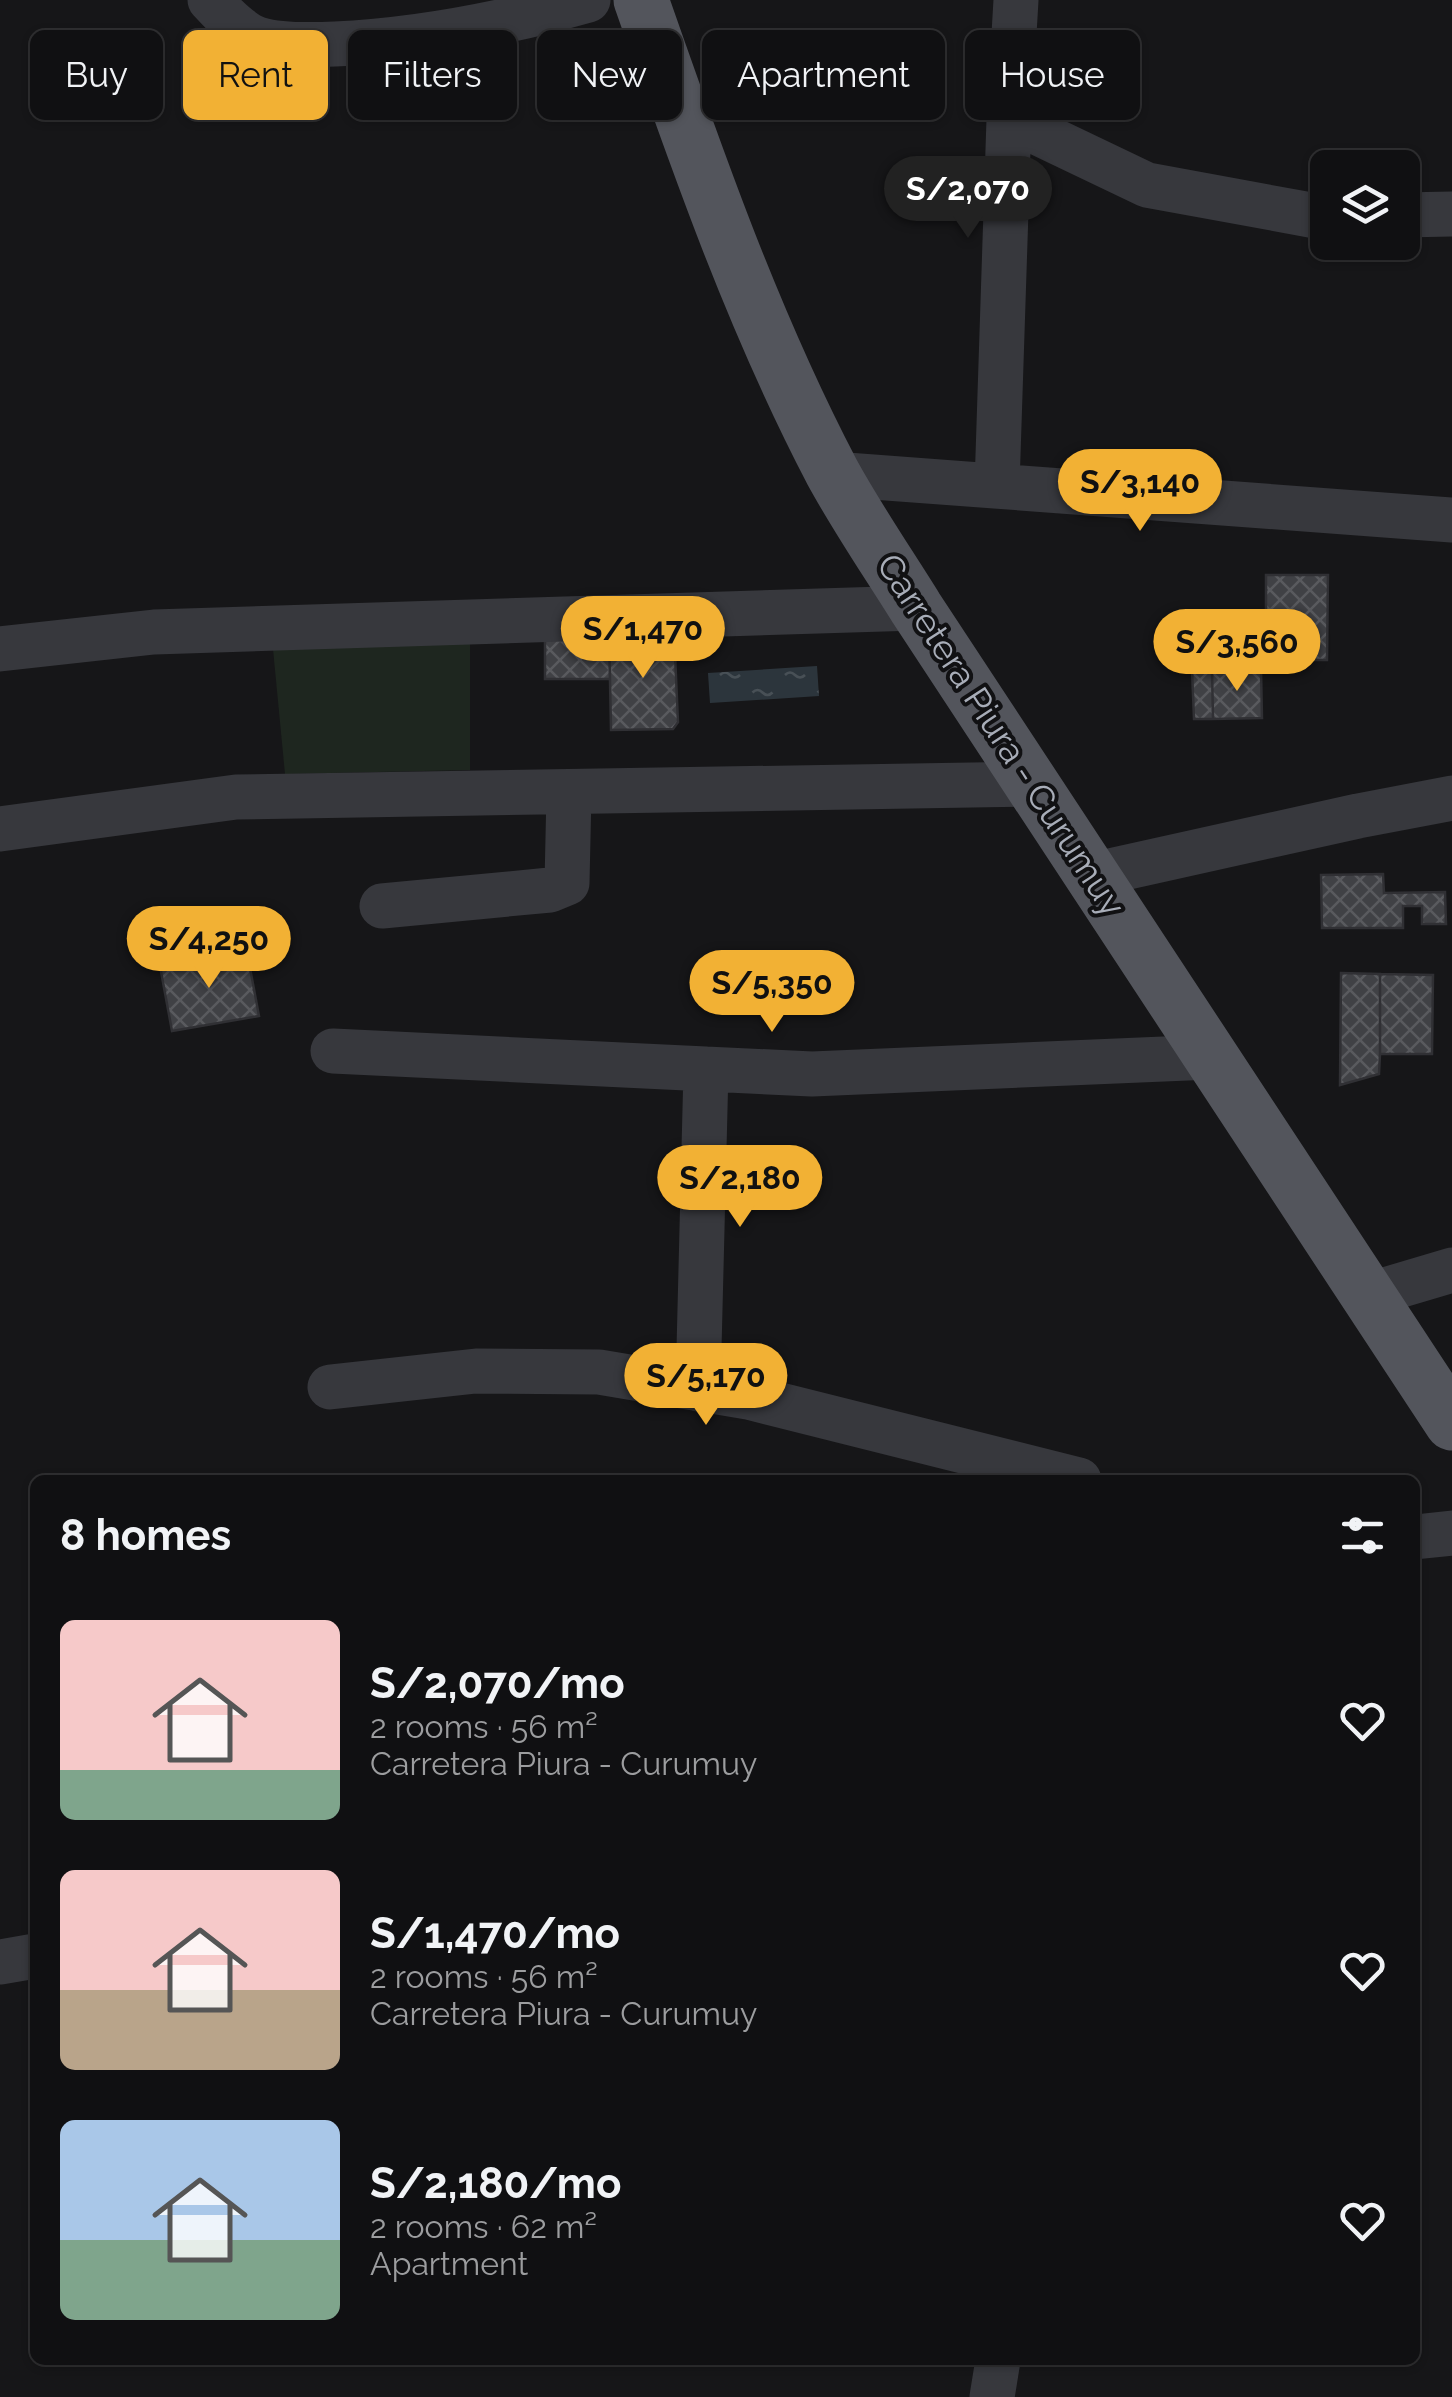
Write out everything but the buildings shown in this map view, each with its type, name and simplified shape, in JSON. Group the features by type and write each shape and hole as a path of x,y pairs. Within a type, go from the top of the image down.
{"main road":[{"name":"Carretera Piura - Curumuy","path":"640,0 724,233 833,474 916,608 1452,1423"}],"street":[{"path":"210,0 256,38 308,45 390,41 534,15 588,0"},
{"path":"1014,30 1016,0"},
{"path":"997,486 1010,120 1147,184 1310,215"},
{"path":"1420,214 1452,214"},
{"path":"833,474 1452,520"},
{"path":"0,649 154,632 916,608"},
{"path":"0,829 236,798 1032,784"},
{"path":"382,906 550,890 568,884 569,792"},
{"path":"1092,875 1452,798"},
{"path":"333,1051 812,1074 1211,1057"},
{"path":"698,1389 706,1070"},
{"path":"1368,1295 1452,1270"},
{"path":"330,1387 476,1371 599,1372 748,1397 1060,1475"},
{"path":"1420,1536 1452,1533"},
{"path":"0,1962 30,1957"},
{"path":"992,2397 997,2365"}],"shaded area":[{"path":"470,642 470,770 285,774 273,649"}],"water":[{"path":"817,666 819,696 710,703 708,673"}]}
